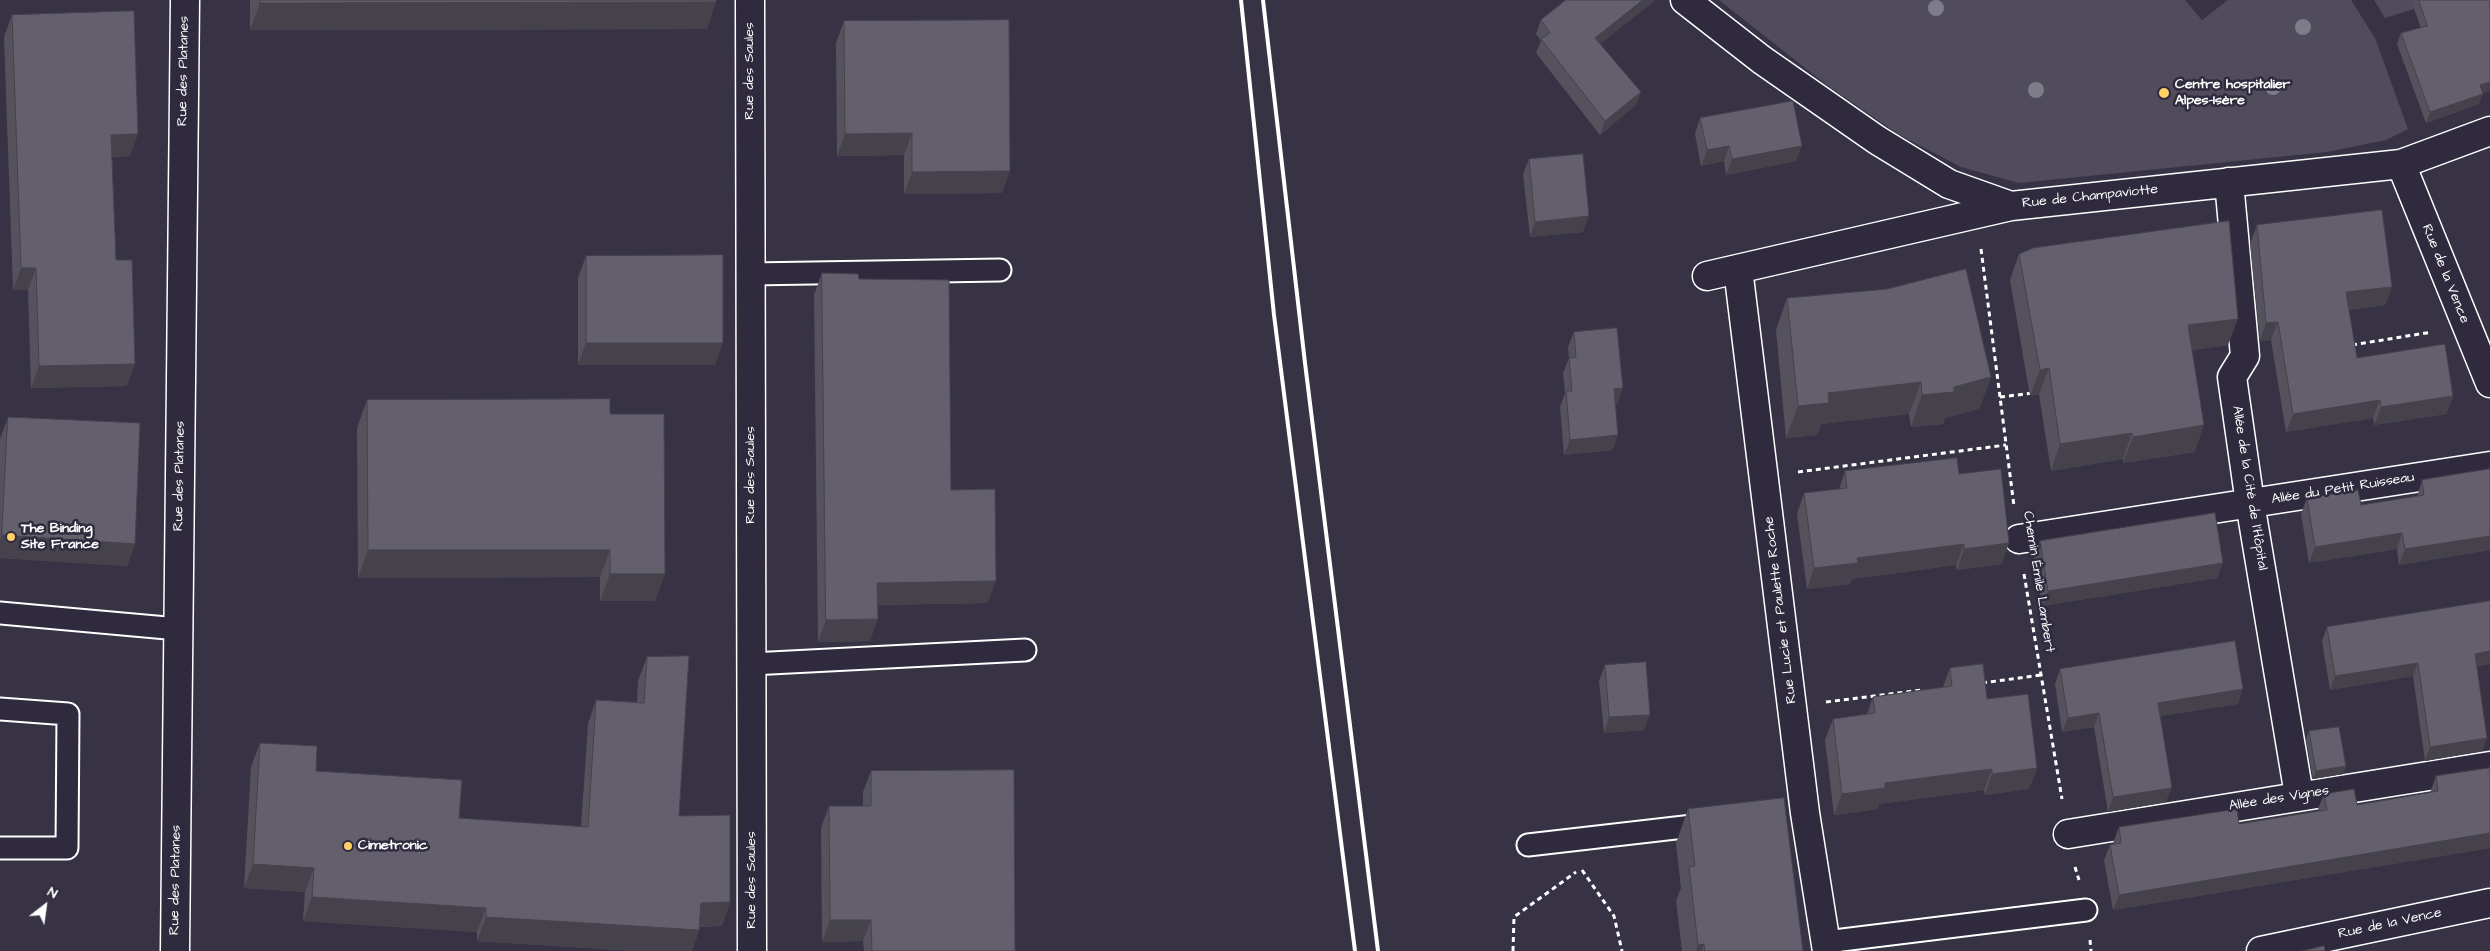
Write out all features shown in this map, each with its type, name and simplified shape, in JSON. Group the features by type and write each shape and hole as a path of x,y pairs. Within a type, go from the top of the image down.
{"street":[{"name":"Rue des Platanes","path":"175,951 185,0"},
{"name":"Rue des Saules","path":"750,0 752,951"},
{"name":"Rue de Champaviotte","path":"1685,0 1762,60 1877,140 1949,184 2011,206 2400,164 2490,131"},
{"name":"Rue de la Vence","path":"2400,164 2490,383"},
{"name":"Allée de la Cité de l'Hôpital","path":"2229,182 2245,356 2232,377 2250,503 2300,796"},
{"path":"1706,276 2011,206"},
{"name":"Rue Lucie et Paulette Roche","path":"1738,269 1793,706 1795,814 1826,947"},
{"name":"Allée du Petit Ruisseau","path":"2019,539 2490,466"},
{"name":"Allée des Vignes","path":"2068,834 2490,766"},
{"name":"Rue de la Vence","path":"2261,951 2490,903"}],"lane":[{"path":"750,274 1000,270"},
{"path":"0,613 178,629"},
{"path":"751,664 1025,650"},
{"path":"0,709 68,714 67,848 0,848"},
{"path":"1528,845 1726,822"},
{"path":"1826,947 2086,910"}],"path":[{"name":"Chemin Émile Lambert","path":"1976,214 2019,539 2068,834 2086,910 2091,951"},
{"path":"1765,476 2006,445"},
{"path":"1975,684 2042,675"},
{"path":"1793,706 1927,690"},
{"path":"1513,951 1514,917 1581,868 1614,916 1622,951"}],"shaded area":[{"name":"Centre hospitalier Alpes-Isère","path":"1719,0 2185,0 2202,20 2228,0 2351,0 2375,38 2408,129 2386,140 2327,152 2019,183 1961,167 1898,134 1828,86"},
{"path":"2374,0 2411,0 2414,9 2385,18"}],"building":[{"path":"260,0 716,0 716,2 260,3"},
{"path":"1566,0 1643,0 1595,38 1641,92 1605,121 1541,39 1550,33 1541,20"},
{"path":"2419,0 2490,0 2490,82 2480,85 2483,94 2430,112 2401,33 2427,26"},
{"path":"134,11 138,134 111,135 116,260 132,260 135,364 39,366 36,268 21,268 12,15"},
{"path":"1009,20 1010,171 912,172 912,133 845,134 844,21"},
{"path":"1793,101 1802,146 1732,159 1729,146 1707,150 1700,118"},
{"path":"1583,154 1589,216 1535,222 1529,159"},
{"path":"2382,210 2392,287 2346,292 2357,358 2445,344 2453,396 2381,407 2380,400 2293,414 2278,322 2266,323 2257,225"},
{"path":"2229,221 2238,319 2188,325 2204,425 2133,437 2132,433 2060,444 2049,368 2040,370 2019,254 2033,248"},
{"path":"723,255 723,343 586,343 586,256"},
{"path":"1966,269 1991,377 1954,387 1954,392 1922,395 1921,382 1828,393 1829,403 1798,406 1787,298 1887,289"},
{"path":"822,273 858,274 859,279 949,280 951,490 995,489 996,581 877,583 878,619 826,620"},
{"path":"1617,328 1623,388 1614,389 1618,435 1570,440 1566,391 1572,391 1569,358 1576,357 1574,332"},
{"path":"610,399 610,414 664,414 665,574 610,574 610,550 368,550 367,400"},
{"path":"8,417 140,423 135,544 2,535"},
{"path":"1957,458 1959,474 2001,469 2009,543 1964,549 1964,544 1857,558 1858,563 1814,568 1804,493 1847,488 1845,471"},
{"path":"2490,469 2490,536 2405,549 2402,533 2315,547 2307,498 2358,490 2361,505 2424,495 2422,480"},
{"path":"2215,513 2223,563 2048,591 2040,541"},
{"path":"2490,601 2490,651 2475,654 2487,738 2430,747 2418,663 2335,676 2327,627"},
{"path":"2235,641 2243,689 2158,703 2172,788 2113,797 2099,713 2068,718 2060,669"},
{"path":"689,656 679,816 730,815 730,902 701,903 699,930 486,917 486,908 312,897 314,868 253,864 260,743 317,746 316,771 462,780 459,818 588,827 596,700 644,703 647,657"},
{"path":"1646,662 1650,715 1609,717 1605,665"},
{"path":"1983,664 1987,699 2028,694 2037,768 1992,774 1992,769 1885,783 1885,788 1842,794 1833,719 1875,713 1873,697 1952,686 1950,668"},
{"path":"2339,727 2346,766 2316,771 2309,731"},
{"path":"2490,768 2490,833 2119,895 2110,845 2121,843 2119,827 2237,809 2239,824 2327,810 2324,794 2354,789 2357,805 2438,791 2436,776"},
{"path":"1014,770 1015,951 872,951 871,920 830,920 829,806 871,806 871,771"},
{"path":"1784,798 1803,951 1705,951 1704,944 1698,945 1689,867 1695,866 1688,809"},
{"path":"2324,946 2325,951 2302,951"}],"railway":[{"path":"1241,0 1274,315 1355,951"},
{"path":"1263,0 1305,363 1378,951"}],"place":[{"name":"Centre hospitalier Alpes-Isère","path":"2164,93"},
{"name":"The Binding Site France","path":"11,537"},
{"name":"Cimetronic","path":"348,846"}]}
